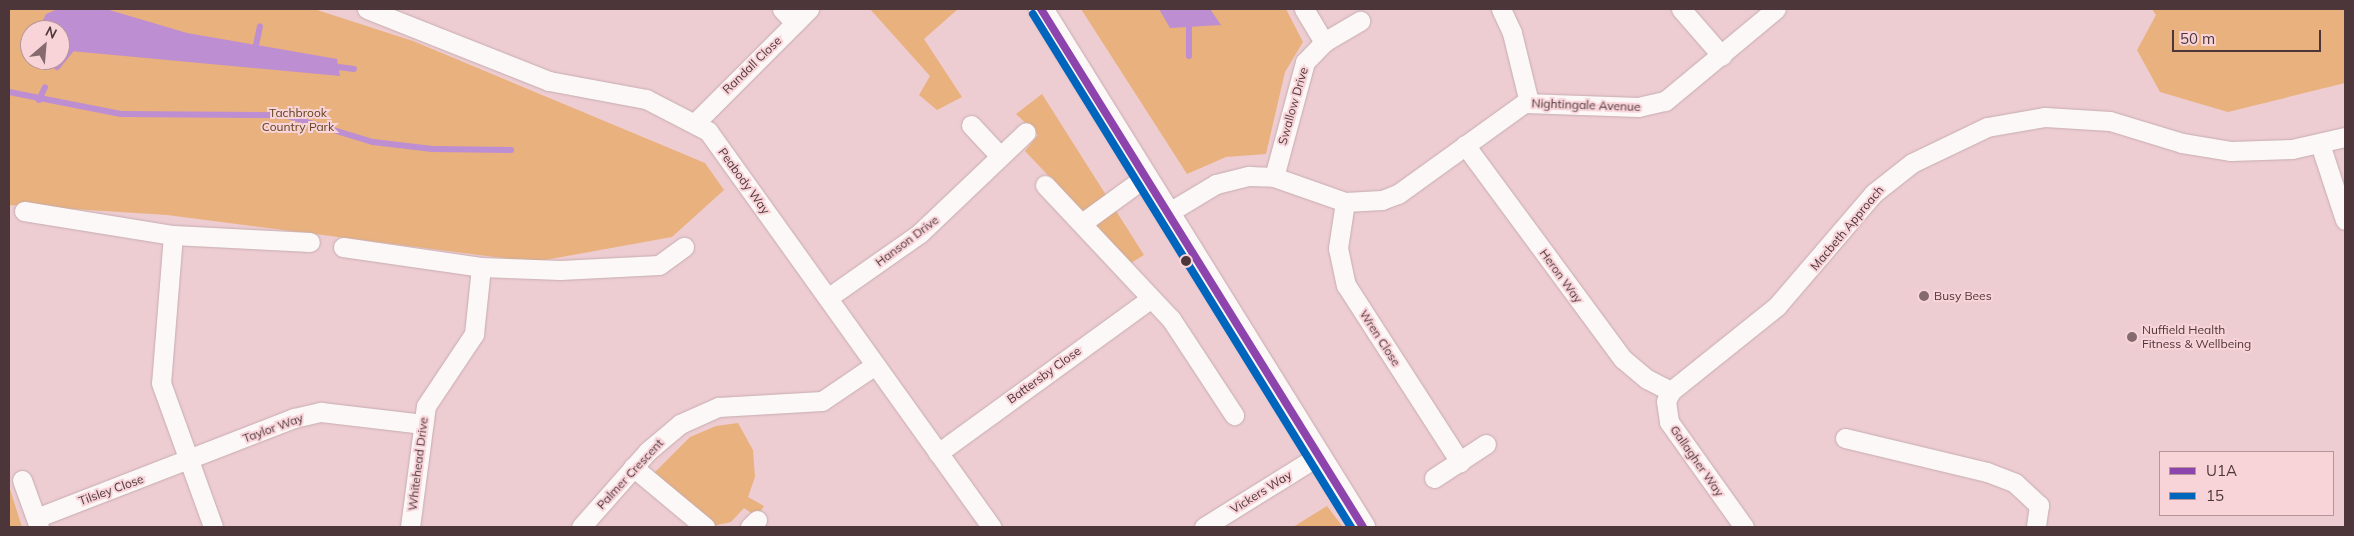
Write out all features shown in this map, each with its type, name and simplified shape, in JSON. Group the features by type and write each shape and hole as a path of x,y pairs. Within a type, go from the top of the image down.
{"street":[{"name":"Peabody Way","path":"368,9 524,73 646,99 696,122 708,130 992,527"},
{"path":"782,9 795,23"},
{"name":"Randall Close","path":"696,122 809,9"},
{"path":"1041,9 1166,214 1362,527"},
{"path":"1304,9 1324,42"},
{"path":"1501,9 1512,33 1529,102"},
{"path":"1681,9 1722,56"},
{"name":"Nightingale Avenue","path":"1166,214 1228,180 1274,178 1345,202 1362,204 1398,194 1465,145 1529,102 1652,106 1675,96 1776,9"},
{"name":"Swallow Drive","path":"1274,178 1299,74 1324,42 1360,21"},
{"name":"Macbeth Approach","path":"1671,390 1777,306 1887,182 1923,156 1967,135 2006,122 2062,117 2110,121 2222,150 2292,149 2345,137"},
{"path":"971,125 1000,156"},
{"name":"Hanson Drive","path":"829,297 920,233 1026,132"},
{"path":"2320,144 2345,220"},
{"name":"Heron Way","path":"1465,145 1623,359 1641,375 1671,390"},
{"path":"1082,223 1144,178"},
{"path":"1045,185 1171,319 1234,415"},
{"name":"Wren Close","path":"1345,202 1338,248 1346,285 1460,462"},
{"path":"24,212 173,235 310,242"},
{"path":"173,235 160,377 187,462 213,527"},
{"path":"343,248 481,267 560,270 659,265 684,247"},
{"name":"Whitehead Drive","path":"410,527 422,424 430,398 459,362 474,334 481,267"},
{"name":"Battersby Close","path":"938,453 1151,298"},
{"name":"Palmer Crescent","path":"581,527 634,467 680,424 718,407 813,403 875,365"},
{"name":"Gallagher Way","path":"1671,390 1666,401 1669,422 1744,527"},
{"name":"Taylor Way","path":"187,462 294,418 321,412 422,424"},
{"path":"1845,438 1987,472 2015,483 2039,505 2036,527"},
{"path":"1434,478 1486,444"},
{"name":"Vickers Way","path":"1204,527 1318,456"},
{"name":"Tilsley Close","path":"22,480 37,523 187,462"},
{"path":"634,467 705,527"}],"green space":[{"name":"Tachbrook Country Park","path":"9,9 314,9 413,41 705,163 724,190 672,237 534,262 167,215 9,205"},
{"path":"870,9 958,9 924,39 962,97 937,110 919,95 930,76"},
{"path":"1081,9 1286,9 1303,42 1285,72 1266,154 1226,157 1187,174"},
{"path":"2152,9 2345,9 2345,83 2228,112 2160,92 2137,50 2156,15"},
{"path":"1042,94 1144,255 1131,263 1025,151 1038,135 1016,114"},
{"path":"738,423 753,450 755,477 748,497 764,506 757,517 744,508 731,522 713,526 653,474 690,437 716,426"},
{"path":"9,486 22,527 9,527"},
{"path":"1327,506 1343,527 1293,527"}],"shaded area":[{"path":"58,9 106,9 187,33 337,59 340,76 70,51 70,20 43,20 46,14"},
{"path":"1159,9 1210,9 1221,25 1170,28"}],"waterway":[{"path":"256,45 260,26"},
{"path":"1189,27 1189,56"},
{"path":"339,67 354,69"},
{"path":"39,100 45,87"},
{"path":"9,92 121,114 284,115 373,142 433,149 511,150"}],"transit line":[{"name":"U1A","path":"1041,9 1363,527"},
{"name":"15","path":"1033,14 1351,527"}],"place":[{"name":"Busy Bees","path":"1924,296"},
{"name":"Nuffield Health Fitness & Wellbeing","path":"2132,337"}]}
